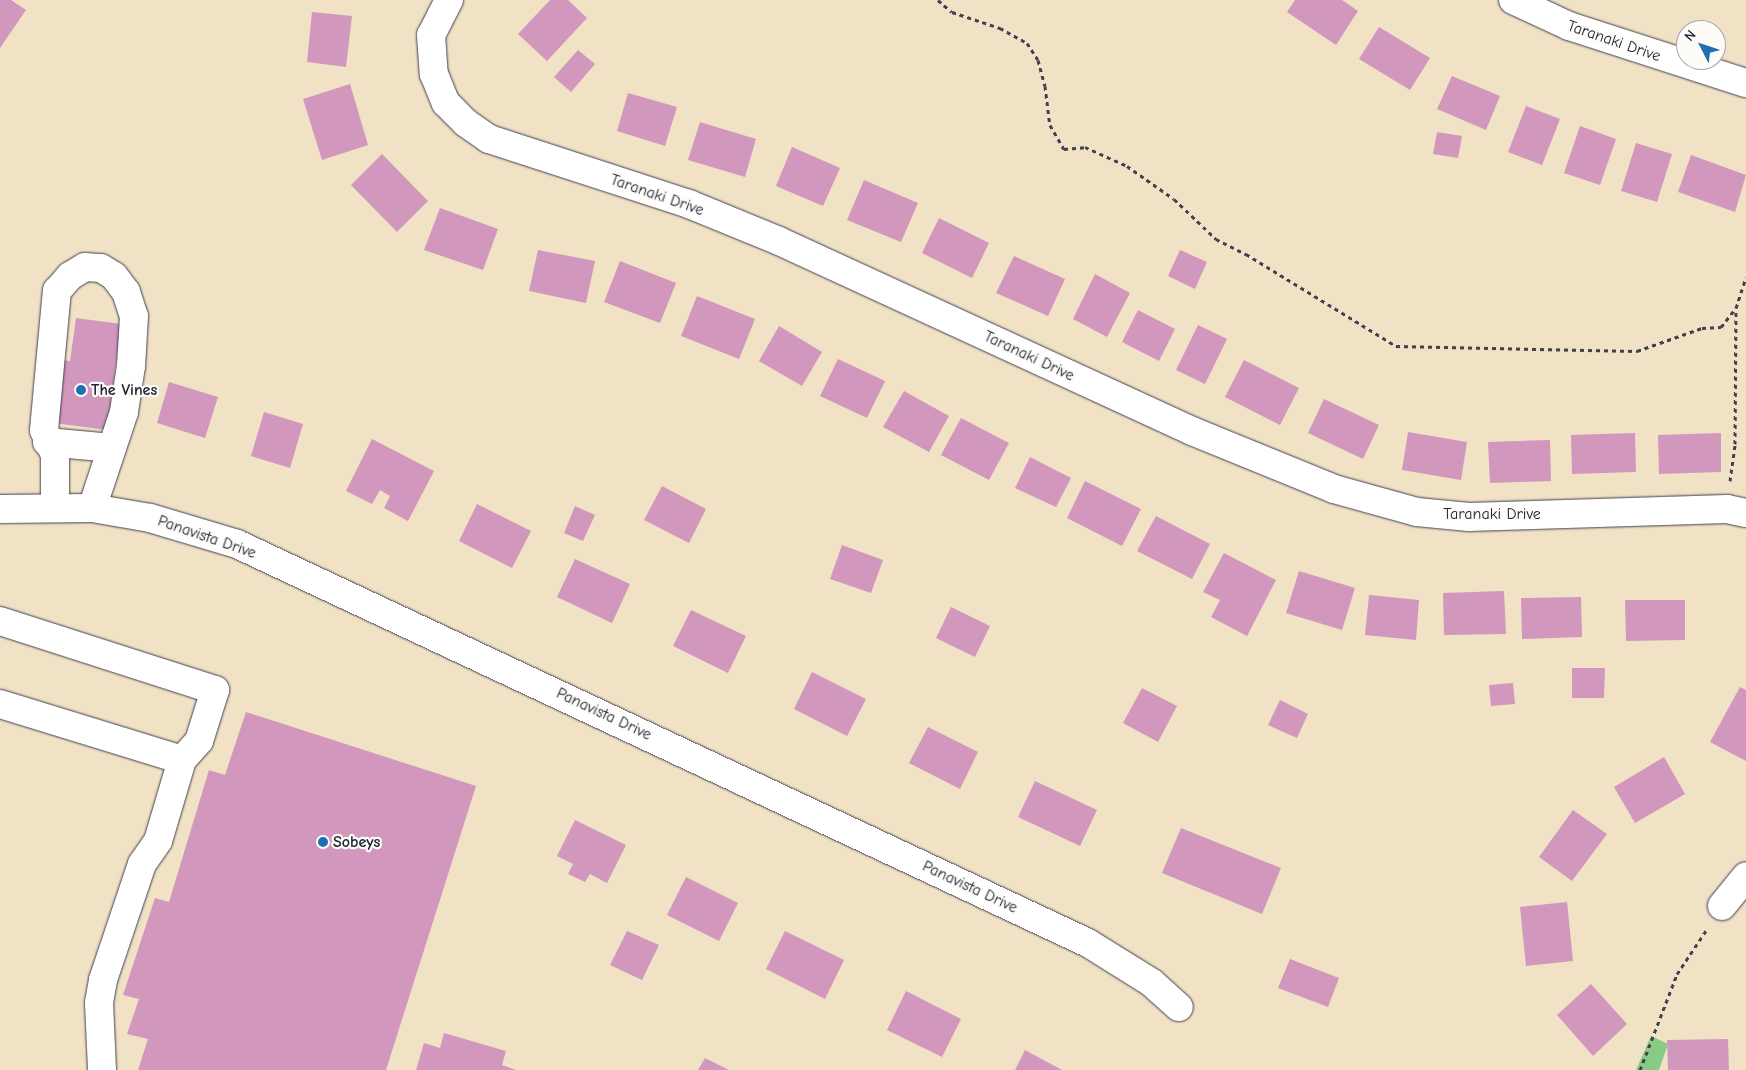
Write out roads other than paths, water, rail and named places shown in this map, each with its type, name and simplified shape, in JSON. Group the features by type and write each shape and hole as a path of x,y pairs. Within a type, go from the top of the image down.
{"street":[{"name":"Taranaki Drive","path":"449,0 431,35 434,74 446,103 466,123 489,139 689,204 761,233 1192,431 1334,489 1416,512 1469,517 1737,511"},
{"name":"Taranaki Drive","path":"1512,0 1569,26 1746,83"},
{"path":"55,507 55,455 47,442 44,430 57,291 70,276 84,268 101,268 114,276 126,292 134,316 131,366 124,412 92,508"},
{"path":"47,442 112,448"},
{"name":"Panavista Drive","path":"0,509 92,508 150,518 237,544 1088,943 1152,983 1179,1007"},
{"path":"0,621 215,690 199,741 182,760 158,841 142,864 103,980 99,1003 102,1070"},
{"path":"0,704 182,760"},
{"path":"1722,906 1746,876"}],"place":[{"name":"The Vines","path":"81,390"},
{"name":"Sobeys","path":"323,842"}]}
